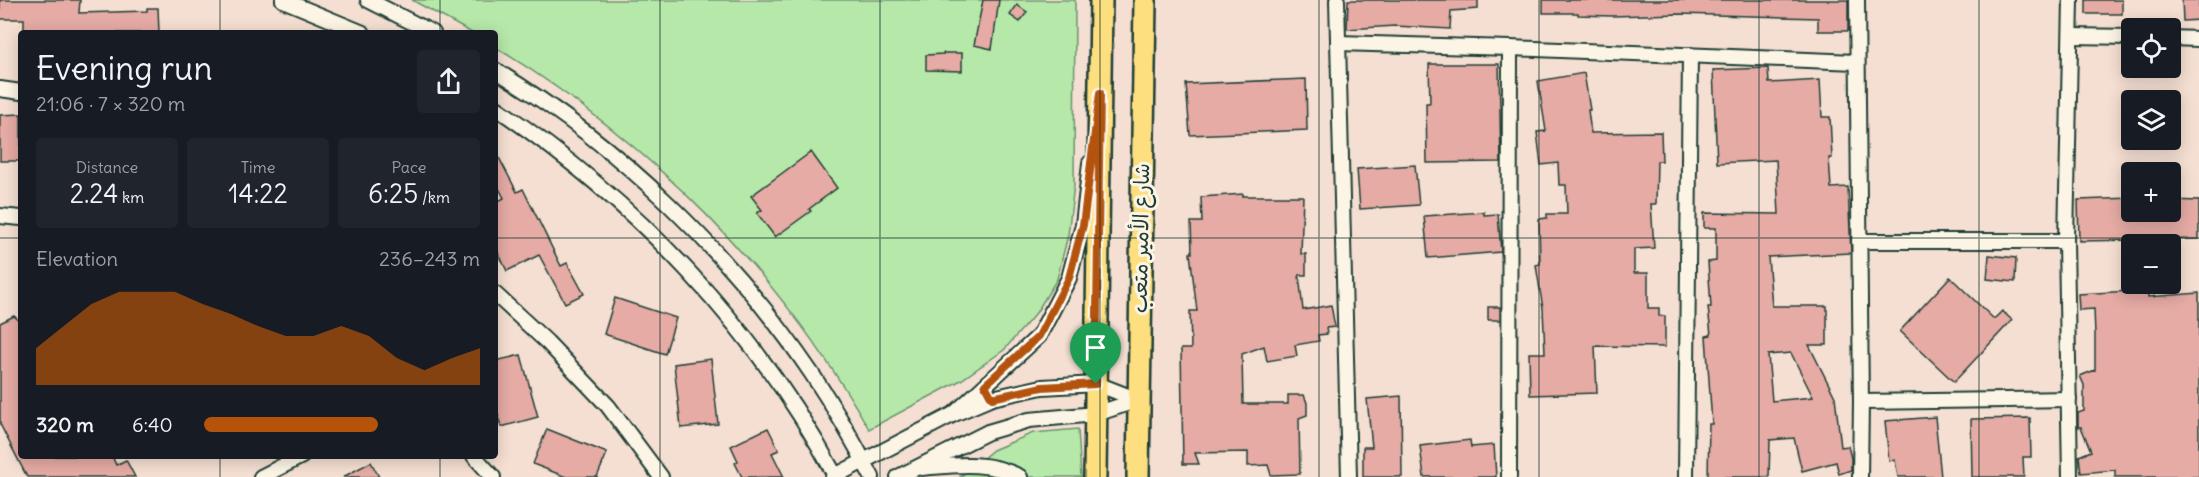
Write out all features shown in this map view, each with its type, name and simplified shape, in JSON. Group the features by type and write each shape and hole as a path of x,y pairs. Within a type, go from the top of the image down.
{"main road":[{"name":"شارع الأمير متعب","path":"1095,477 1101,0"},
{"name":"شارع الأمير متعب","path":"1138,477 1145,0"}],"street":[{"path":"283,0 356,30"},
{"path":"368,0 427,30"},
{"path":"1337,0 1349,477"},
{"path":"1857,0 1860,477"},
{"path":"2070,477 2066,241 2071,0"},
{"path":"2071,36 2121,37"},
{"path":"2181,38 2199,39"},
{"path":"1338,43 1856,62"},
{"path":"1509,477 1510,48"},
{"path":"1686,477 1690,55"},
{"path":"498,72 562,114 618,158 675,211 747,288 812,374 872,477"},
{"path":"0,89 18,92"},
{"path":"954,414 1039,336 1069,278 1083,225 1100,93"},
{"path":"498,109 544,140 597,183 653,234 723,308 786,392 835,477 954,414 992,398 1042,387 1096,384 1138,400"},
{"path":"0,216 18,218"},
{"path":"1859,241 2066,241"},
{"path":"498,297 547,342 608,406 661,477"},
{"path":"985,385 992,398"},
{"path":"1861,402 2069,399"},
{"path":"898,477 988,432 1029,420 1096,414 1138,400"},
{"path":"261,477 296,459"},
{"path":"477,459 493,477"},
{"path":"914,469 974,464 1005,469 1020,477"}],"green space":[{"path":"412,0 1075,0 1074,185 1068,235 1057,279 1036,313 1004,350 961,380 869,429 834,372 795,317 752,264 706,214 605,124 498,49 498,30 467,30"},
{"path":"1078,429 1081,477 960,477 993,450 1033,433"}],"building":[{"path":"0,0 80,0 79,13 147,11 147,8 158,8 159,30 24,30 24,19 0,19"},
{"path":"983,0 999,0 992,49 974,45"},
{"path":"1348,0 1478,0 1478,9 1451,11 1450,29 1395,26 1347,29"},
{"path":"1543,0 1848,0 1848,31 1818,31 1818,18 1543,13"},
{"path":"2086,0 2122,0 2122,14 2086,14"},
{"path":"2182,0 2199,0 2199,20 2183,21"},
{"path":"1017,5 1027,12 1020,22 1010,15"},
{"path":"962,53 962,71 926,70 926,55"},
{"path":"1429,64 1499,64 1501,162 1427,163 1426,103 1430,103"},
{"path":"1768,68 1769,83 1820,80 1822,117 1830,117 1831,188 1848,187 1851,253 1768,257 1772,306 1827,306 1827,345 1809,345 1835,397 1841,447 1848,446 1851,458 1851,470 1839,474 1836,462 1802,471 1794,438 1770,440 1769,477 1708,477 1709,424 1712,424 1706,336 1711,335 1708,307 1711,307 1708,262 1716,261 1716,228 1704,228 1704,213 1779,214 1776,160 1717,163 1713,70","holes":["1791,353 1813,397 1772,401 1768,355"]},
{"path":"1584,73 1591,133 1661,132 1662,161 1657,161 1656,204 1651,204 1654,248 1634,249 1634,273 1648,273 1648,308 1659,308 1659,316 1665,316 1665,347 1595,346 1597,393 1530,395 1529,353 1545,353 1543,309 1536,265 1540,264 1539,219 1547,218 1547,214 1567,214 1566,185 1559,185 1558,163 1541,165 1537,132 1546,131 1538,81"},
{"path":"1306,79 1307,130 1190,135 1186,84"},
{"path":"18,114 18,161 0,161 0,115"},
{"path":"811,152 837,188 809,209 811,211 775,237 757,213 762,210 751,196"},
{"path":"498,156 517,192 523,189 561,266 567,263 584,294 565,303 539,255 507,271 498,252 498,201 504,198 498,187"},
{"path":"1415,165 1419,205 1360,209 1357,169"},
{"path":"1243,194 1243,196 1303,196 1301,254 1306,254 1306,275 1299,275 1303,310 1331,305 1335,327 1326,328 1327,334 1318,335 1319,341 1295,345 1297,356 1267,361 1264,346 1242,354 1243,404 1288,404 1288,395 1304,395 1307,415 1299,418 1300,474 1271,475 1268,465 1248,466 1248,452 1195,453 1199,464 1183,464 1181,349 1191,349 1190,311 1197,311 1190,253 1192,253 1191,222 1202,222 1201,197"},
{"path":"2121,198 2121,222 2181,222 2181,200 2199,201 2199,239 2181,239 2181,234 2121,234 2121,240 2079,241 2078,200"},
{"path":"1484,212 1484,215 1498,214 1501,252 1428,258 1424,216"},
{"path":"1989,255 2016,258 2015,282 1987,279"},
{"path":"1950,277 1994,319 2002,311 2012,320 1954,382 1900,331"},
{"path":"2121,292 2121,294 2148,294 2148,297 2199,293 2199,477 2115,477 2115,470 2081,473 2079,456 2091,451 2081,427 2078,427 2078,413 2084,411 2084,385 2080,376 2095,370 2095,335 2094,309 2079,310 2078,294"},
{"path":"615,298 676,318 665,354 604,334"},
{"path":"1488,307 1500,307 1500,320 1488,320"},
{"path":"14,316 18,319 18,459 113,459 116,465 126,460 135,477 27,477 0,424 0,323"},
{"path":"521,355 538,417 501,427 498,414 498,360"},
{"path":"711,359 718,424 681,428 674,364"},
{"path":"1401,396 1402,477 1363,477 1363,447 1372,447 1367,399"},
{"path":"1935,417 1941,477 1898,477 1895,460 1889,461 1885,421"},
{"path":"2030,418 2031,457 2023,457 2024,477 1972,477 1971,419"},
{"path":"768,428 779,450 772,453 784,477 742,477 735,463 738,461 731,446"},
{"path":"547,429 607,453 597,477 566,477 533,464"},
{"path":"1470,440 1471,447 1494,445 1496,477 1424,477 1420,446"},
{"path":"371,462 379,477 343,477"}],"route":[{"path":"1100,93 1097,312 1096,384 1042,387 992,398 985,385 1039,336 1069,278 1083,225 1100,93"}]}
